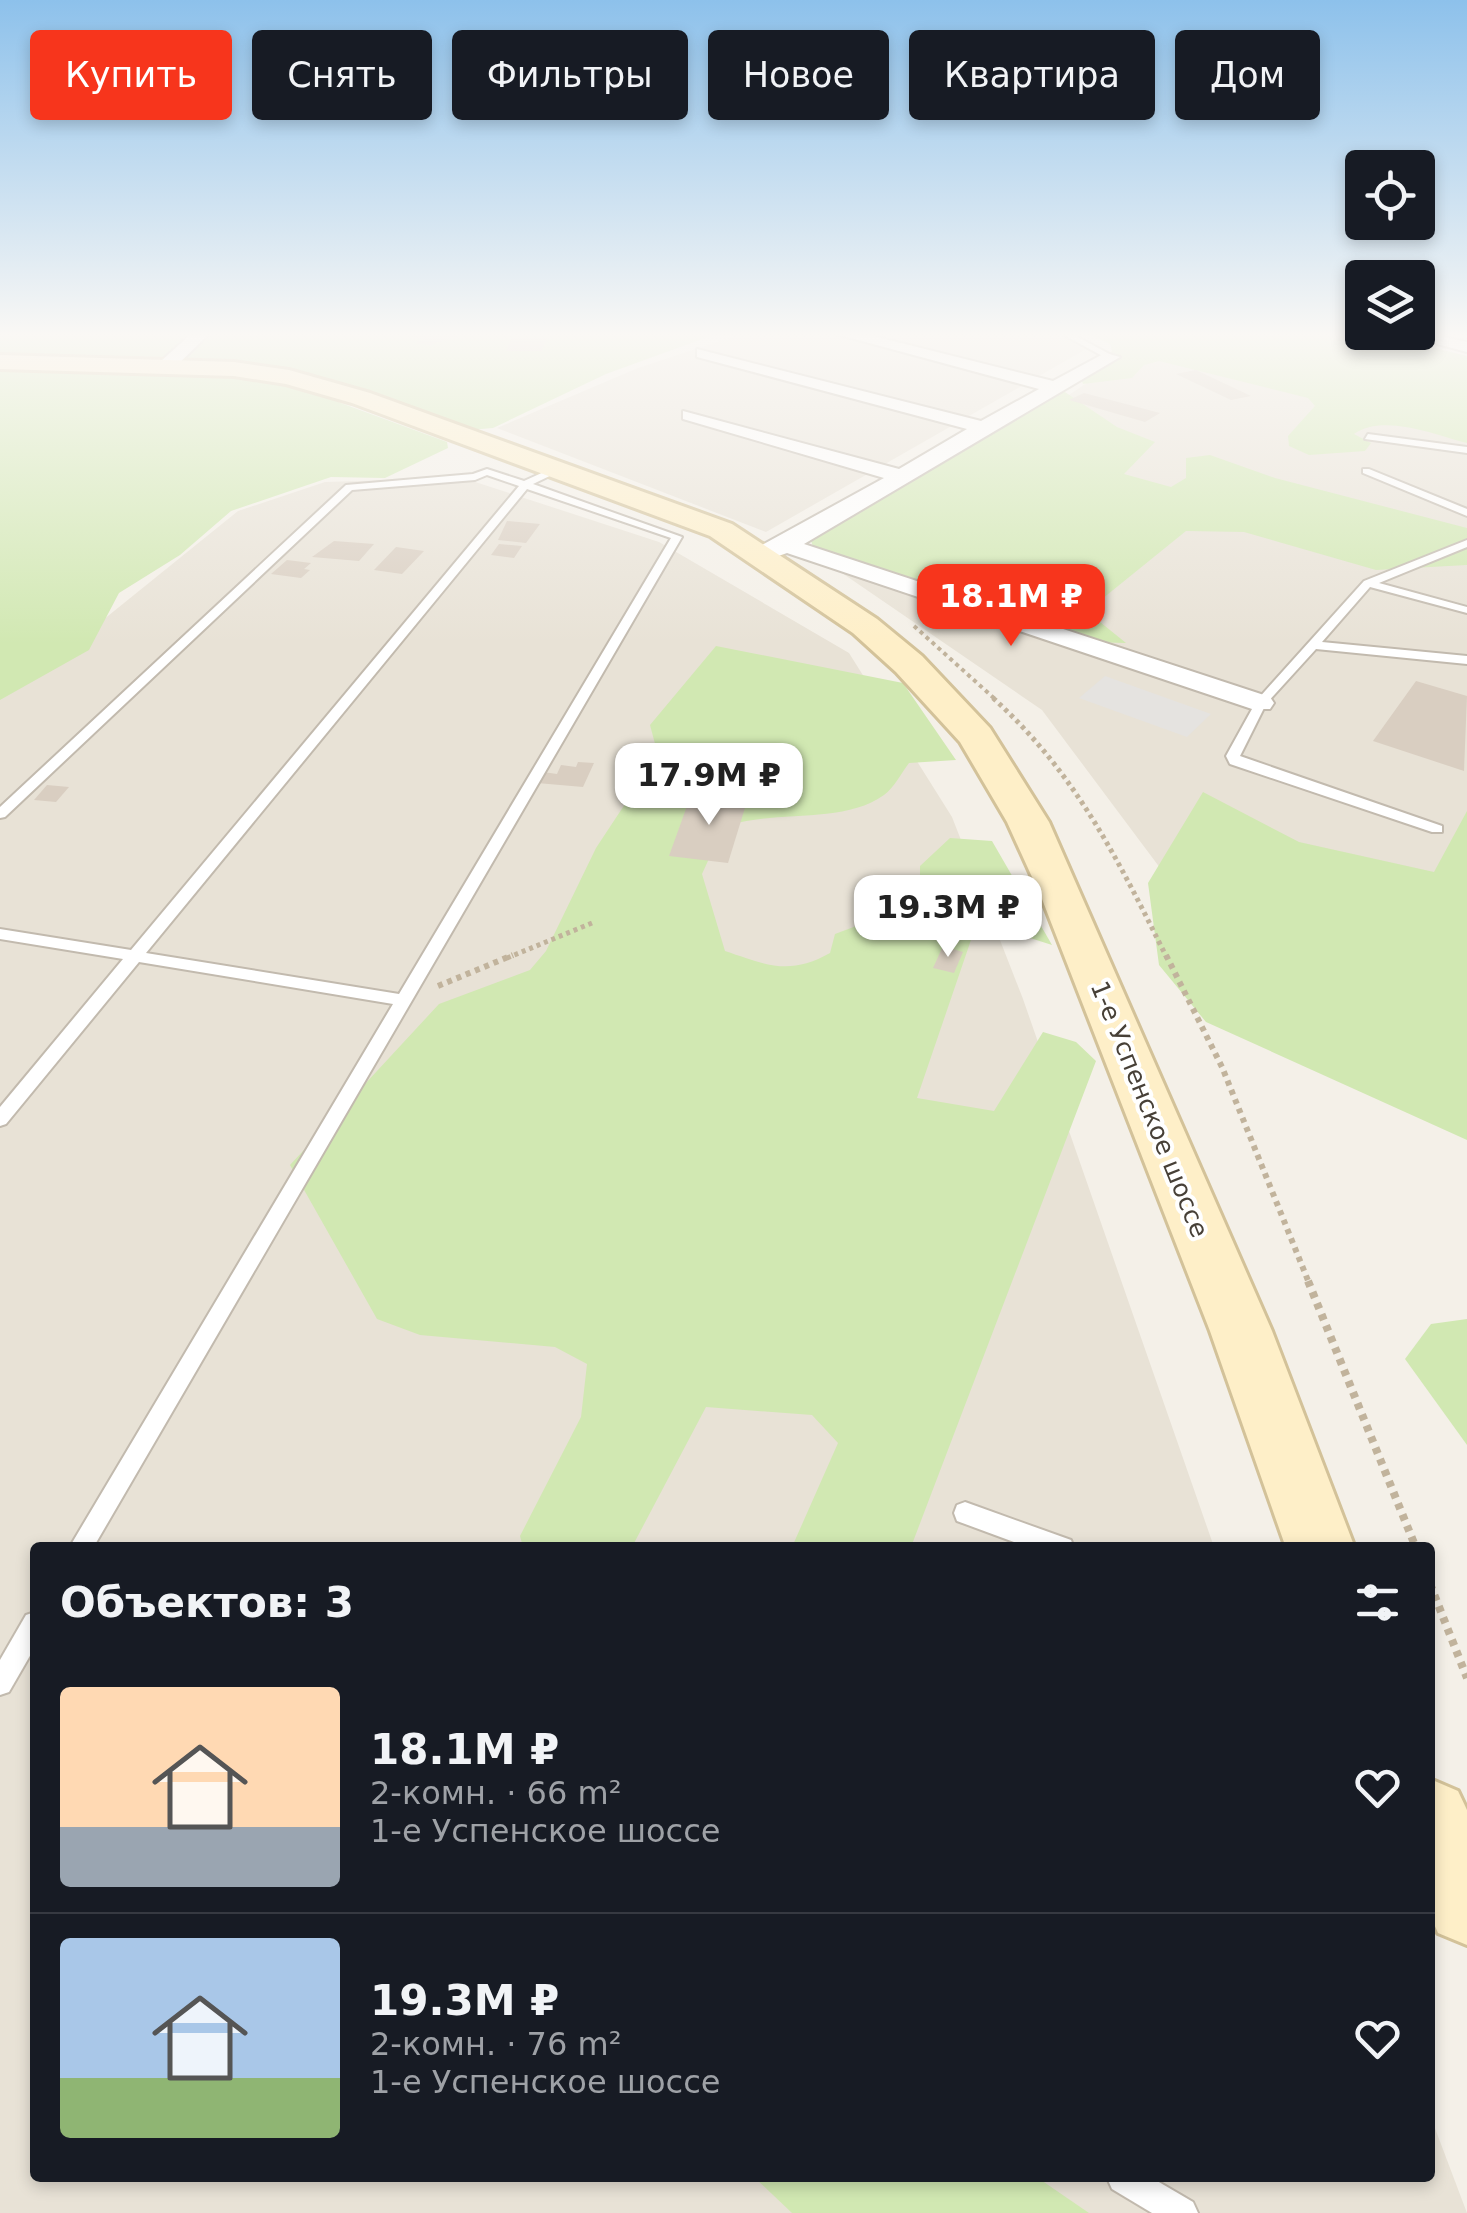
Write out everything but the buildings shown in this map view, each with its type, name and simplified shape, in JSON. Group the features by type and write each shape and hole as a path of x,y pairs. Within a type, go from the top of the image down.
{"main road":[{"name":"1-е Успенское шоссе","path":"445,437 541,477 721,530 773,550 939,692 976,736 1028,822 1064,900 1240,1332 1319,1542"},
{"path":"1435,1830 1467,1904"}],"street":[{"path":"767,437 901,476"},
{"path":"773,550 966,437"},
{"path":"773,550 1260,703"}],"lane":[{"path":"1377,437 1467,450"},
{"path":"1366,471 1467,513"},
{"path":"0,814 349,487 475,477 487,472 541,477 678,537 84,1542"},
{"path":"0,1120 541,477"},
{"path":"1437,829 1235,761 1233,756 1260,703 1368,583 1467,543"},
{"path":"1368,583 1467,610"},
{"path":"1315,645 1467,660"},
{"path":"0,934 404,1000"},
{"path":"966,1512 1047,1542"},
{"path":"0,1683 30,1632"},
{"path":"1129,2182 1182,2213"}],"path":[{"path":"897,616 929,636 1038,738 1104,831 1222,1066 1414,1542"},
{"path":"404,1000 592,923"},
{"path":"1435,1597 1467,1678"}],"shaded area":[{"path":"521,437 932,437 766,532"},
{"path":"1006,437 1467,439 1467,954 1181,896 1042,710 823,560"},
{"path":"463,478 659,542 849,653 952,817 1023,999 1212,1542 30,1542 30,2182 1435,2182 1435,2128 1467,2213 0,2213 0,682 72,645 238,511 325,482"},
{"path":"1105,676 1211,714 1187,737 1079,698"}],"green space":[{"path":"0,437 434,437 447,442 448,448 385,478 331,477 231,511 180,555 119,593 89,650 0,700"},
{"path":"976,437 1143,437 1155,442 1124,474 1171,487 1186,478 1186,458 1210,455 1275,478 1467,528 1467,565 1376,570 1244,532 1186,531 1102,599 1079,605 1126,643 1091,642 816,554 809,536"},
{"path":"1288,437 1360,437 1371,443 1365,451 1309,455 1289,446"},
{"path":"716,646 903,683 956,760 909,763 884,795 847,810 762,819 723,828 702,874 725,951 778,966 815,960 830,953 835,934 920,902 920,866 950,838 992,841 1052,945 996,927 972,937 917,1098 994,1111 1043,1032 1076,1042 1096,1061 913,1542 794,1542 838,1443 812,1415 706,1407 635,1542 522,1542 520,1536 581,1417 587,1364 555,1347 420,1335 377,1319 290,1165 439,1004 530,970 546,951 596,848 627,801 654,799 666,785 650,725"},
{"path":"1203,792 1299,842 1434,872 1467,811 1467,1140 1206,1022 1159,965 1148,883"},
{"path":"1467,1319 1467,1445 1405,1359 1431,1324"},
{"path":"759,2182 1044,2182 1089,2213 792,2213"}]}
